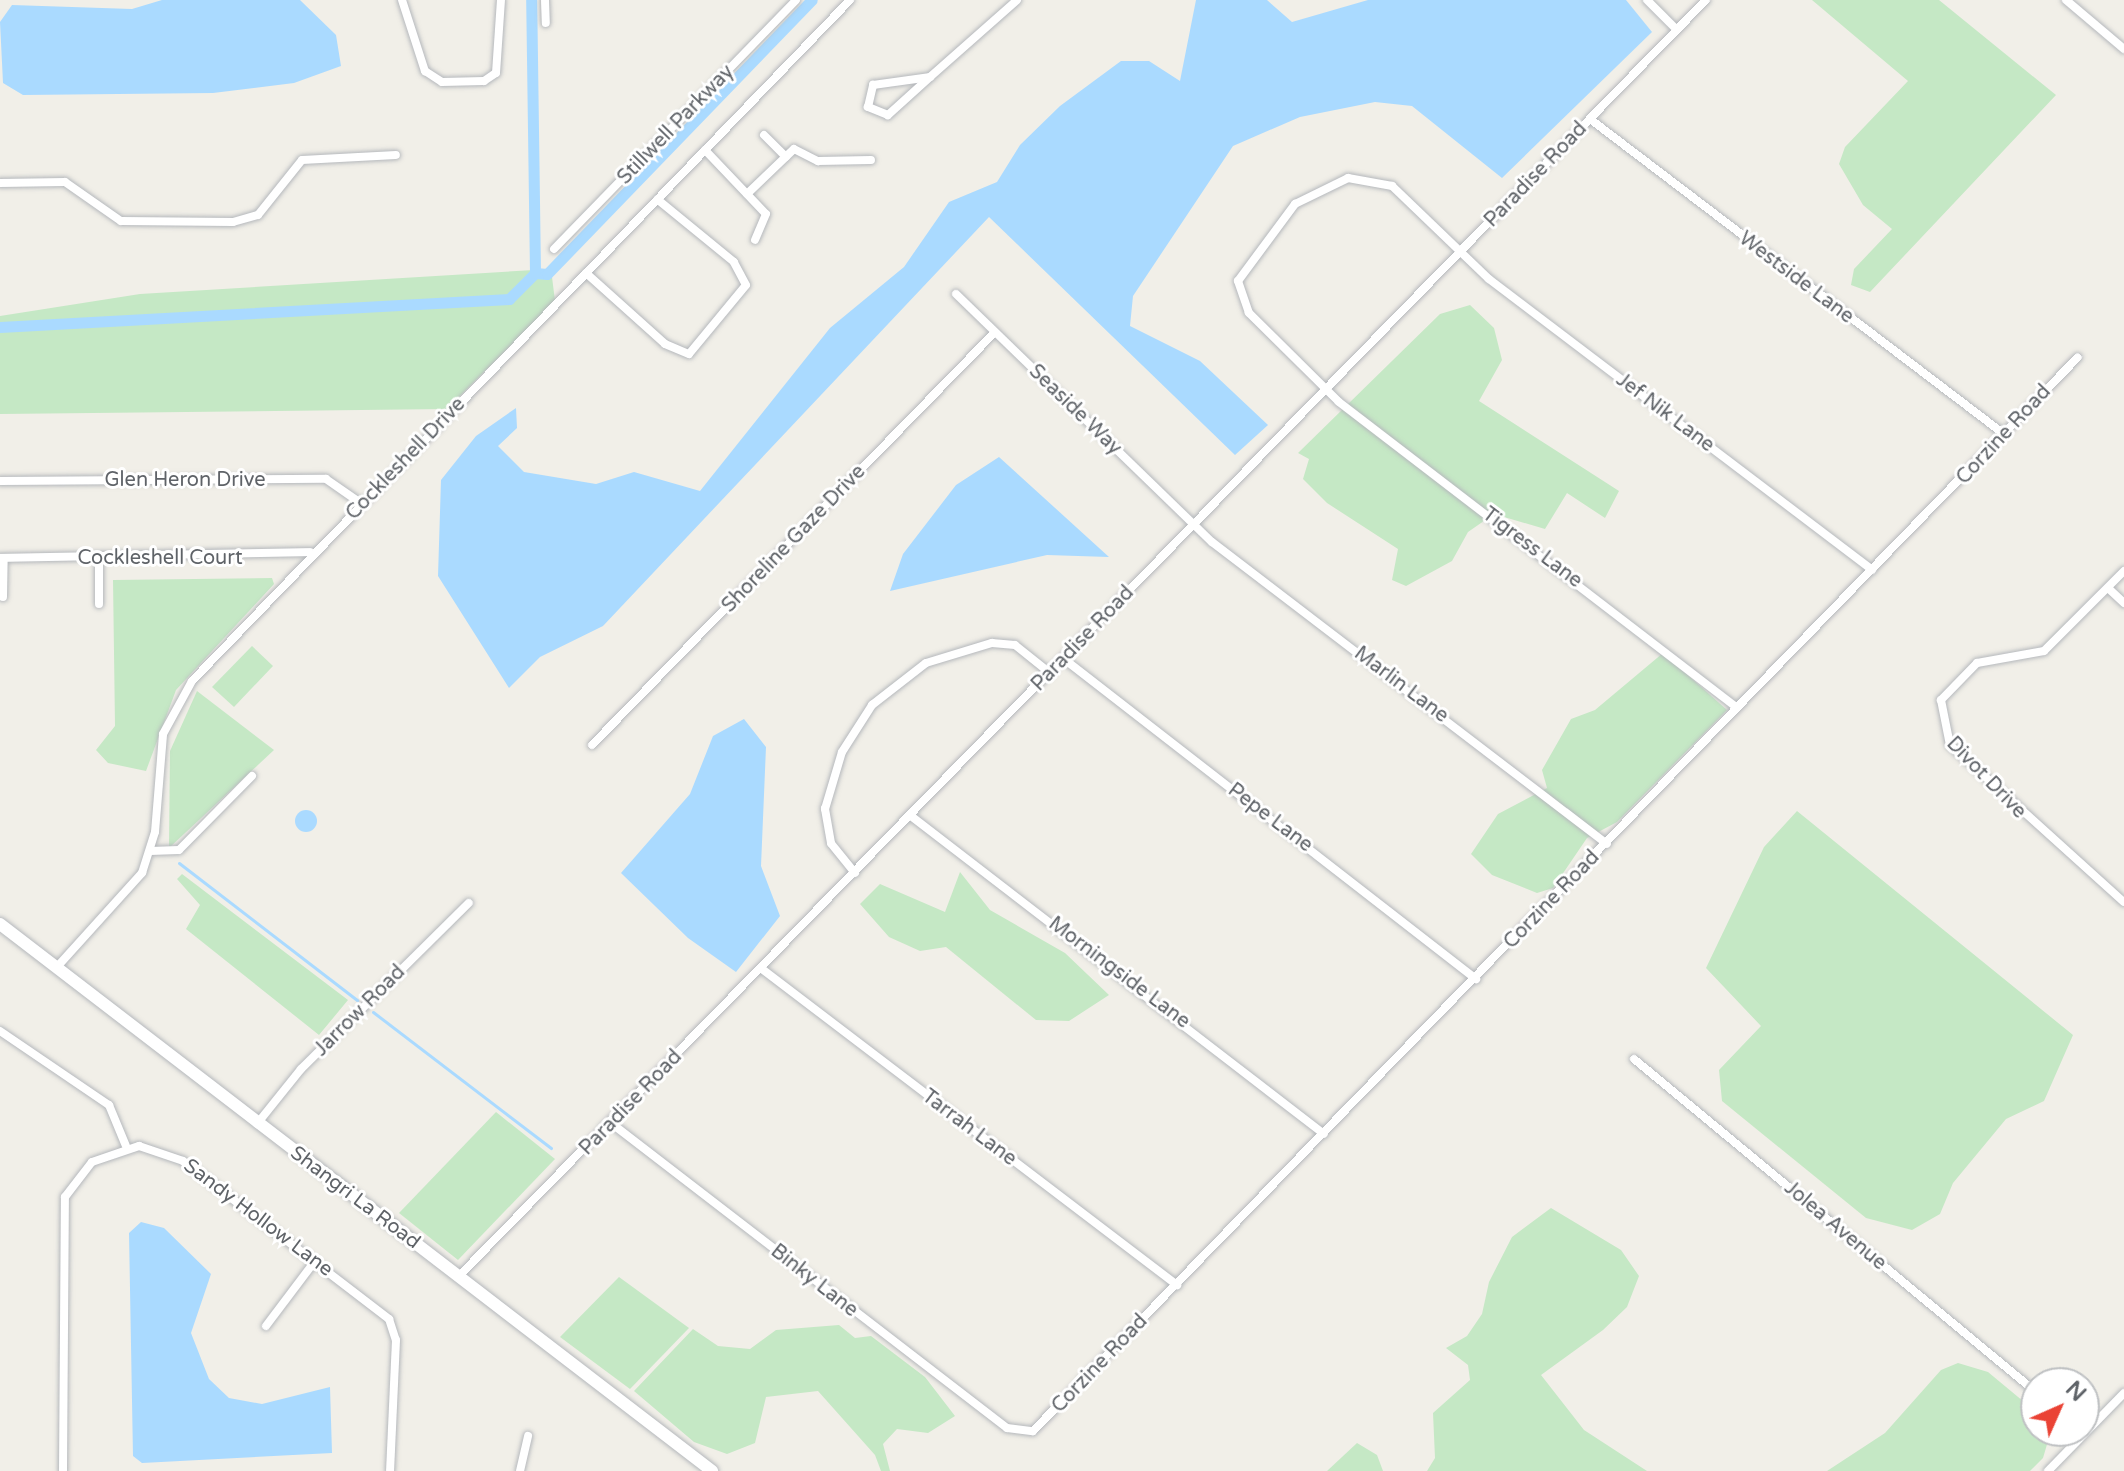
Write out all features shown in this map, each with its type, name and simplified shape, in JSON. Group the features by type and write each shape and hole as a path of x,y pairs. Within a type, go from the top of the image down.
{"street":[{"path":"402,0 425,71 442,82 484,81 496,73 501,0"},
{"path":"545,0 546,23"},
{"name":"Stillwell Parkway","path":"554,249 796,0"},
{"name":"Cockleshell Drive","path":"57,967 136,883 150,851 158,752 178,700 318,549 850,0"},
{"path":"930,77 873,85 868,107 888,115 1017,0"},
{"path":"1647,0 1677,30"},
{"name":"Paradise Road","path":"459,1276 1195,527 1706,0"},
{"path":"2066,0 2124,49"},
{"name":"Westside Lane","path":"1590,119 2004,434"},
{"path":"764,135 786,157"},
{"path":"747,194 794,149 818,161 871,160"},
{"path":"705,150 766,214 755,240"},
{"path":"0,183 65,182 121,221 233,222 258,215 302,160 396,155"},
{"name":"Jef Nik Lane","path":"1327,390 1236,293 1243,270 1295,204 1336,181 1372,177 1392,186 1460,253 1872,570"},
{"path":"586,273 665,344 689,354 746,285 734,262 657,199"},
{"name":"Seaside Way","path":"956,294 1195,527"},
{"name":"Shoreline Gaze Drive","path":"592,745 995,332"},
{"name":"Corzine Road","path":"1021,1434 1043,1424 2078,357"},
{"name":"Tigress Lane","path":"1327,390 1736,707"},
{"name":"Glen Heron Drive","path":"0,481 326,479 362,504"},
{"name":"Marlin Lane","path":"1195,527 1607,844"},
{"name":"Cockleshell Court","path":"2,558 299,558 318,549"},
{"path":"2,558 3,597"},
{"path":"99,558 99,604"},
{"name":"Divot Drive","path":"2124,571 2044,651 1989,659 1963,672 1941,700 1943,733 2025,819 2124,902"},
{"path":"2108,588 2124,603"},
{"path":"855,873 831,843 825,809 842,752 872,705 926,663 992,643 1015,645 1050,673"},
{"name":"Pepe Lane","path":"1064,659 1476,979"},
{"path":"150,851 179,850 252,776"},
{"name":"Morningside Lane","path":"911,816 1324,1134"},
{"name":"Jarrow Road","path":"256,1124 301,1069 469,903"},
{"name":"Shangri La Road","path":"0,924 256,1124 712,1471"},
{"name":"Tarrah Lane","path":"762,969 1177,1285"},
{"path":"0,1031 109,1105 126,1146 81,1171 62,1213 63,1471"},
{"name":"Jolea Avenue","path":"1634,1059 2020,1379"},
{"name":"Binky Lane","path":"611,1123 1021,1434"},
{"name":"Sandy Hollow Lane","path":"126,1146 152,1147 183,1161 315,1261 394,1329 397,1437 390,1471"},
{"path":"266,1326 315,1261"},
{"path":"2100,1415 2124,1393"},
{"path":"520,1471 528,1436"},
{"path":"2048,1471 2069,1447"}],"green space":[{"path":"1812,0 1939,0 2056,95 1870,292 1851,285 1854,269 1892,229 1863,205 1839,164 1845,147 1908,81"},
{"path":"551,269 555,301 447,409 0,414 0,316 140,294"},
{"path":"1470,305 1494,328 1502,360 1479,401 1619,491 1605,518 1567,493 1545,529 1494,514 1468,532 1452,561 1406,586 1392,580 1398,549 1327,503 1303,479 1309,459 1298,453 1440,314"},
{"path":"272,578 274,584 176,690 146,771 108,763 96,750 115,726 113,580"},
{"path":"252,646 273,666 234,707 212,687"},
{"path":"1663,653 1727,710 1617,822 1587,838 1553,888 1537,893 1492,875 1471,854 1498,814 1547,788 1542,770 1571,719 1595,710"},
{"path":"197,691 274,750 169,848 170,751"},
{"path":"1797,811 2073,1035 2044,1101 2006,1119 1953,1183 1940,1214 1912,1230 1866,1218 1722,1101 1719,1070 1761,1026 1706,968 1764,847"},
{"path":"960,872 990,910 1065,953 1109,995 1069,1021 1036,1020 946,947 920,951 889,937 860,904 880,884 945,912"},
{"path":"182,874 348,1000 319,1035 186,929 200,905 177,879"},
{"path":"496,1112 555,1159 458,1260 399,1213"},
{"path":"1551,1208 1621,1250 1639,1276 1627,1307 1603,1330 1541,1375 1584,1430 1647,1471 1427,1471 1435,1458 1433,1413 1470,1380 1468,1365 1446,1348 1467,1336 1482,1314 1489,1282 1512,1237"},
{"path":"619,1277 689,1328 630,1389 560,1337"},
{"path":"839,1325 855,1338 871,1336 925,1377 955,1416 928,1433 897,1429 883,1444 890,1471 881,1471 875,1455 818,1391 766,1397 755,1443 727,1454 694,1442 634,1391 693,1329 718,1346 750,1349 776,1330"},
{"path":"1958,1363 1988,1372 2020,1399 2020,1447 2046,1447 2043,1458 2030,1471 1827,1471 1885,1433 1941,1370"},
{"path":"1357,1443 1377,1455 1383,1471 1327,1471"}],"water":[{"path":"162,0 300,0 336,35 341,66 294,83 213,93 23,95 3,83 0,22 12,5 132,9"},
{"path":"1196,0 1267,0 1292,22 1368,0 1626,0 1652,32 1502,178 1412,106 1375,102 1300,117 1233,146 1133,296 1130,326 1200,361 1268,425 1235,455 989,217 603,626 540,657 509,688 438,576 441,480 476,436 516,408 517,428 498,446 524,472 596,484 634,472 700,491 830,328 904,267 949,202 997,182 1020,145 1060,106 1121,61 1149,61 1180,81"},
{"path":"999,457 1109,557 1047,555 890,591 903,554 956,485"},
{"path":"744,719 766,747 761,866 780,916 736,972 688,938 621,873 690,794 713,736"},
{"path":"302,810 310,810 317,821 310,832 302,832 295,825 295,817"},
{"path":"141,1222 164,1228 211,1274 191,1333 209,1379 229,1398 262,1404 330,1387 332,1453 142,1463 133,1456 129,1233"}],"waterway":[{"path":"0,327 509,299 535,273 531,0"},
{"path":"535,273 547,274 812,0"},
{"path":"179,863 357,1000"},
{"path":"373,1012 551,1148"}]}
